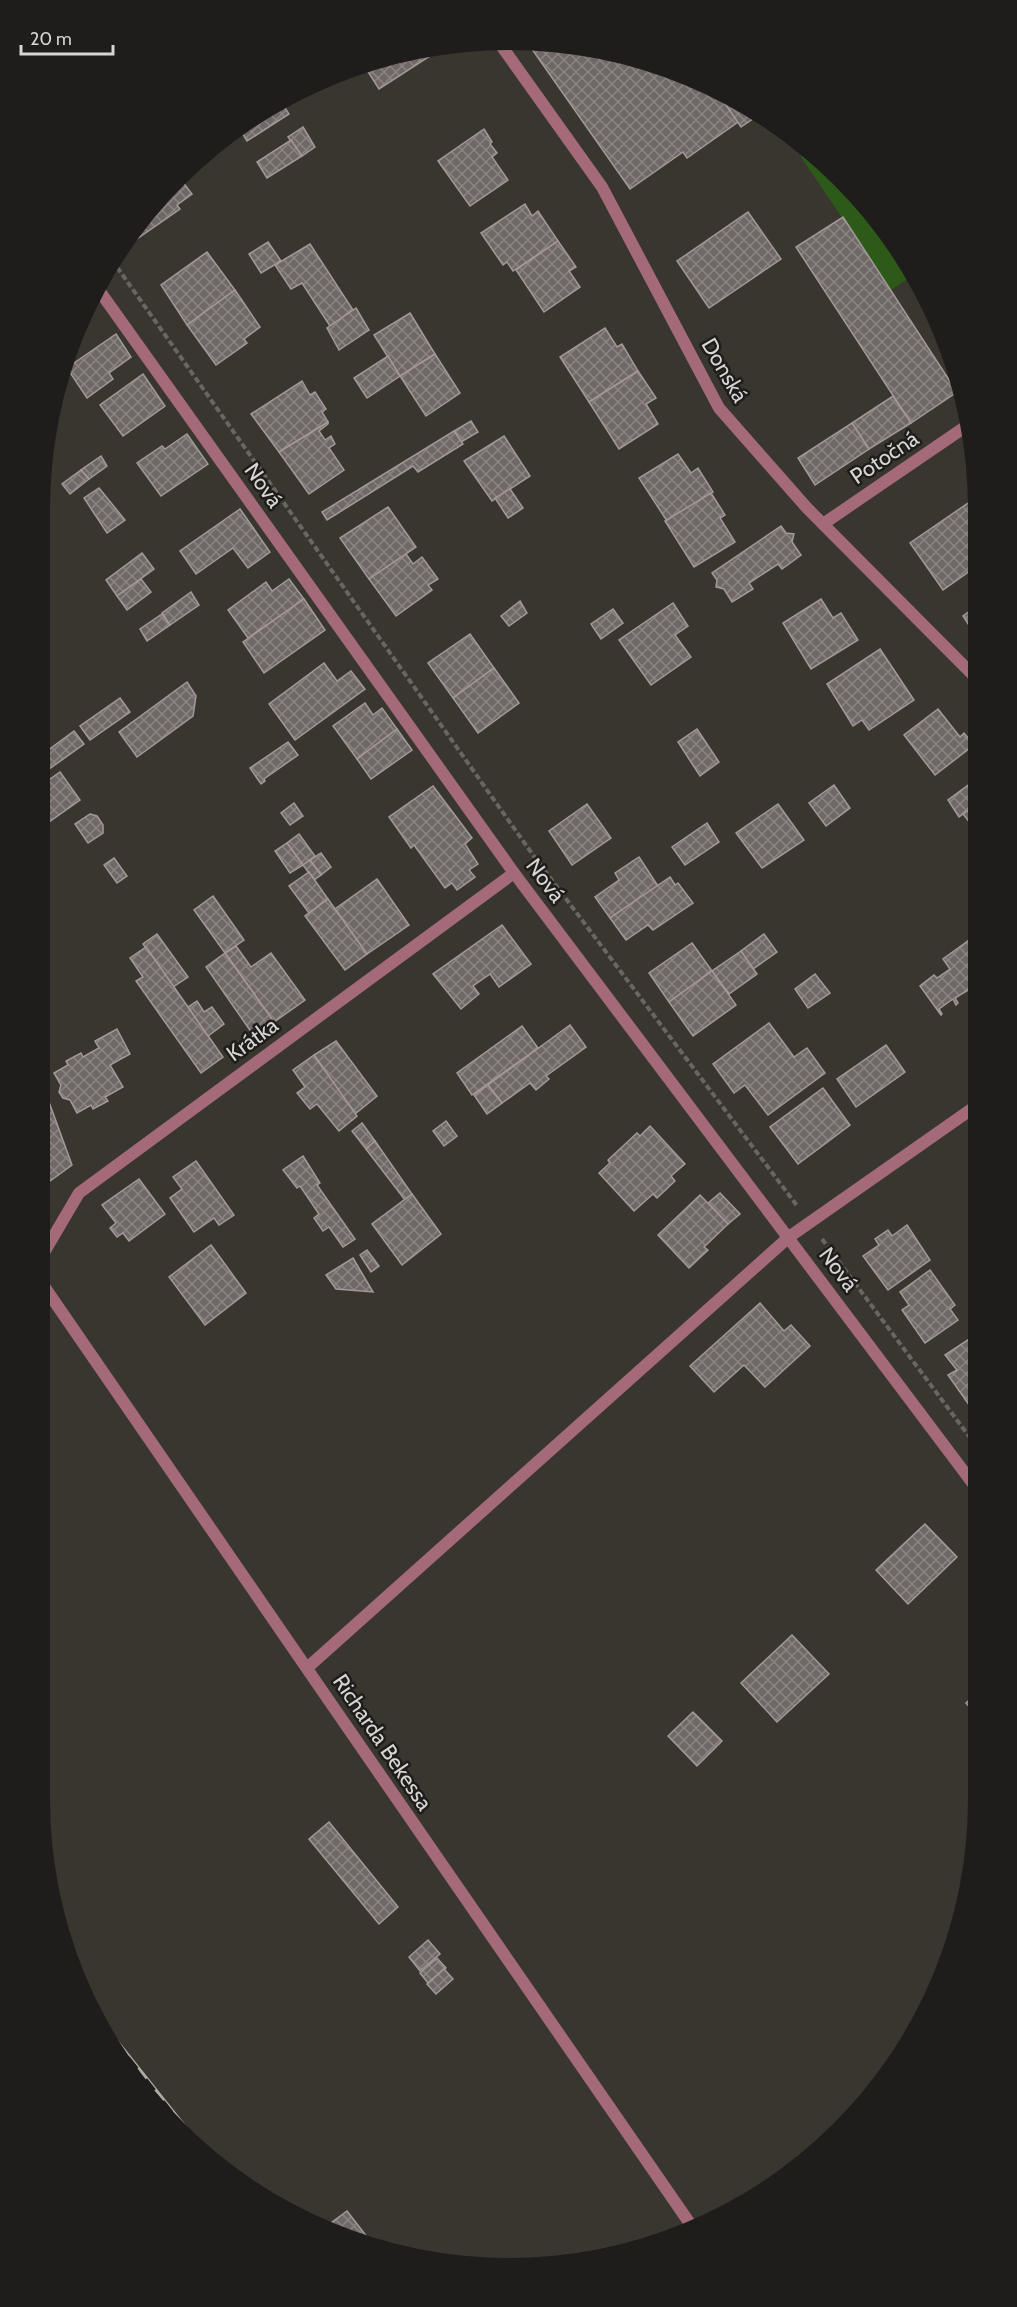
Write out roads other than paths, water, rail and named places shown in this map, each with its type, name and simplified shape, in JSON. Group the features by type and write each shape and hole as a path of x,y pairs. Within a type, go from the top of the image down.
{"street":[{"name":"Donská","path":"504,50 602,187 719,408 807,508 968,670"},
{"name":"Nová","path":"102,295 514,873 968,1477"},
{"name":"Potočná","path":"823,524 961,430"},
{"name":"Krátka","path":"50,1242 79,1192 514,873"},
{"path":"307,1668 789,1237 968,1112"},
{"name":"Richarda Bekessa","path":"50,1295 406,1815 688,2221"}]}
